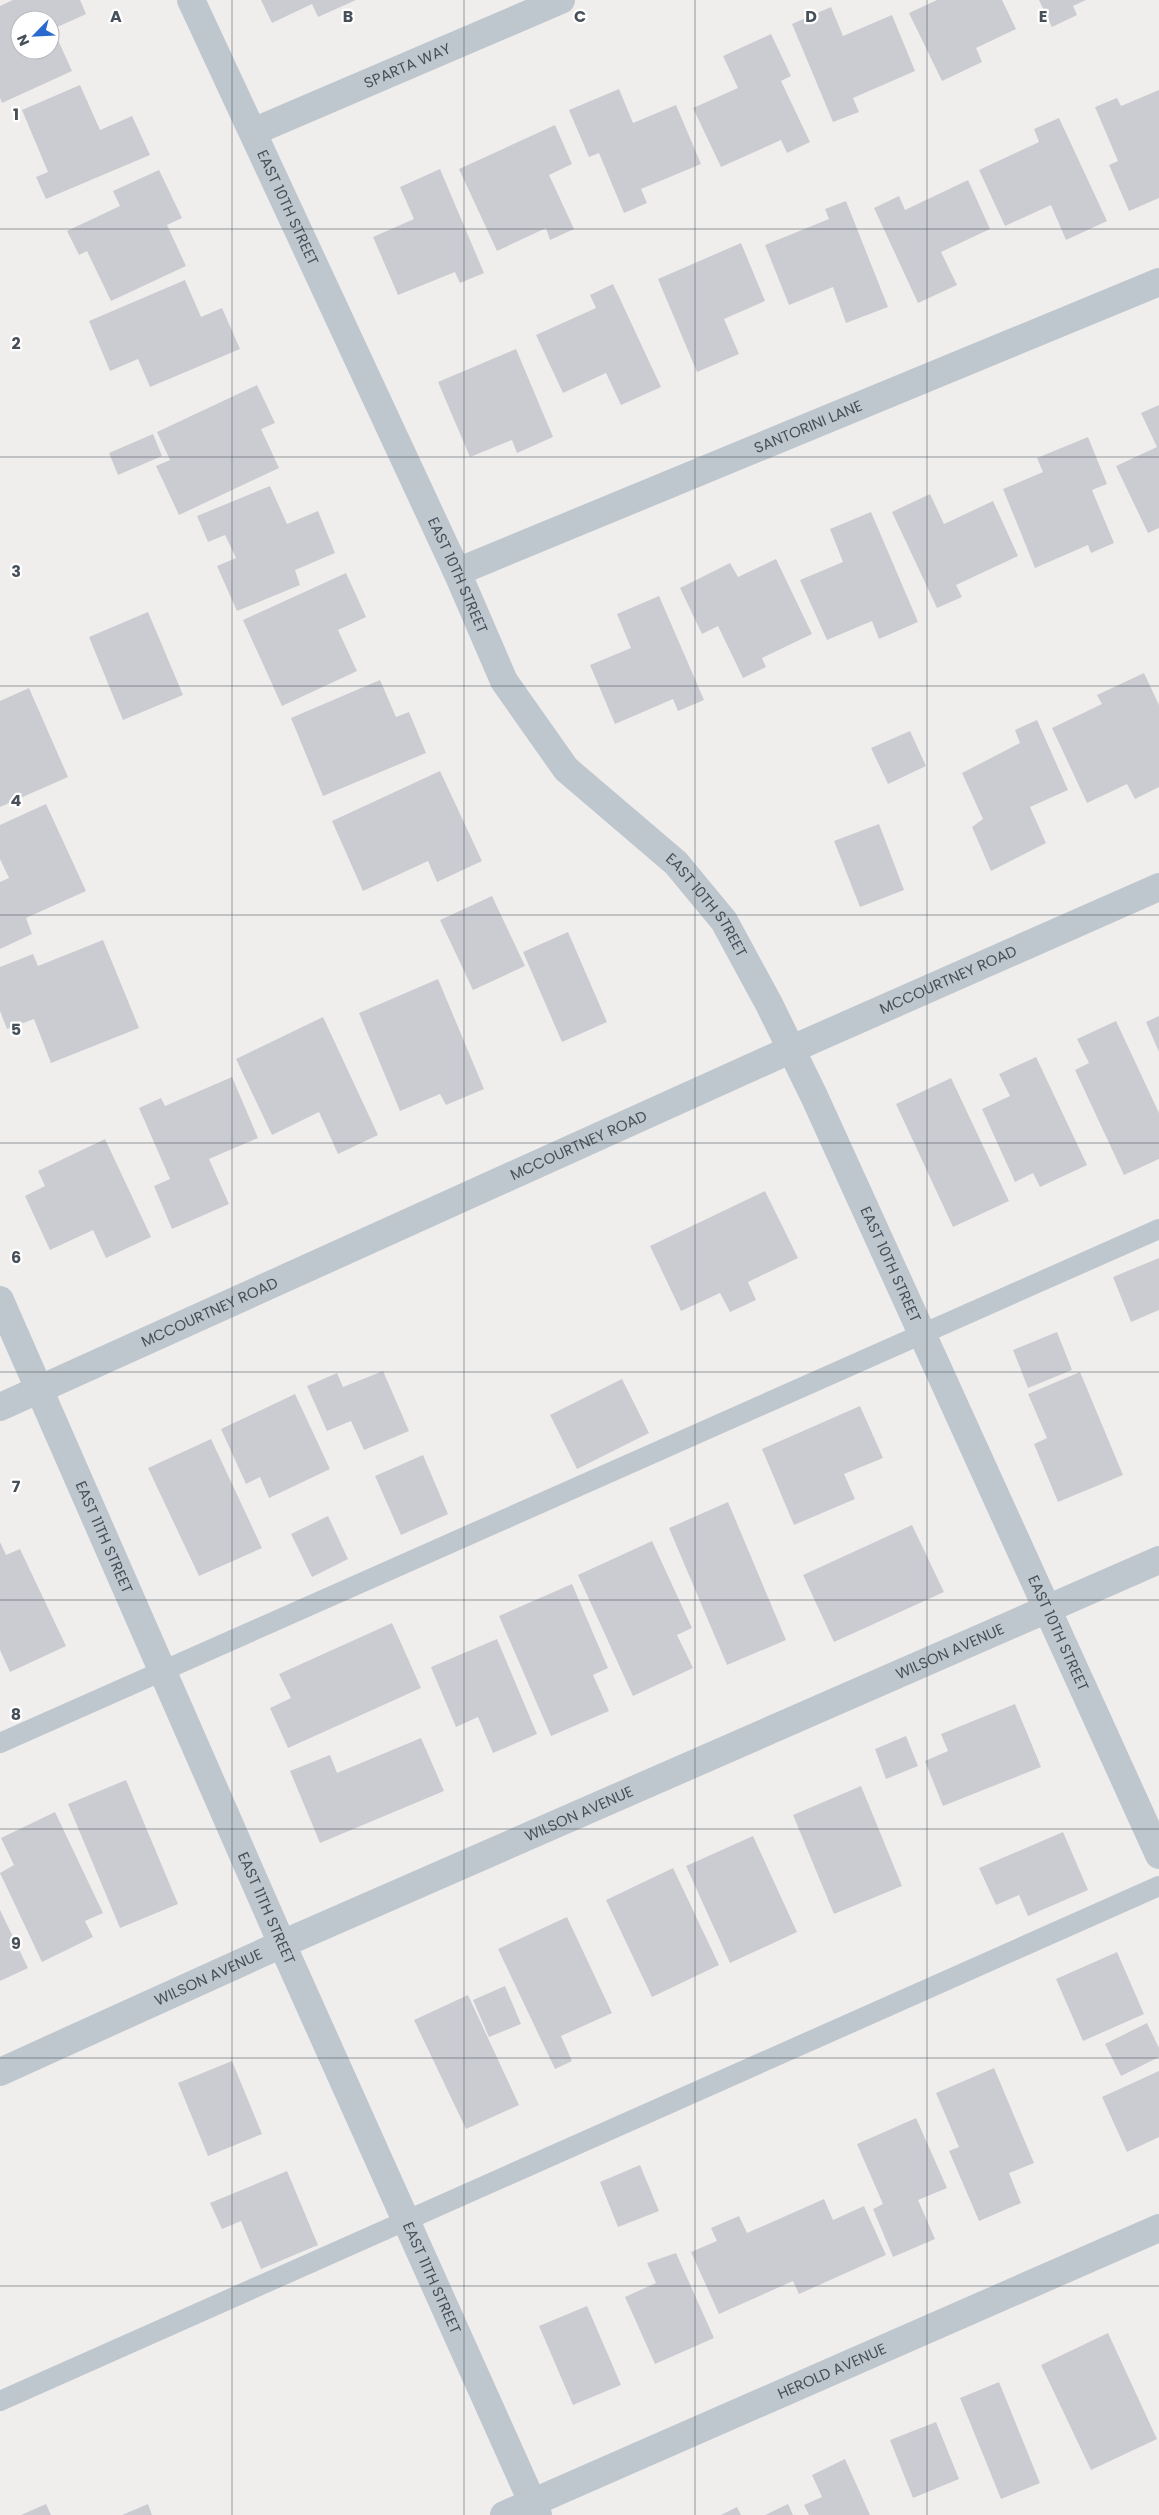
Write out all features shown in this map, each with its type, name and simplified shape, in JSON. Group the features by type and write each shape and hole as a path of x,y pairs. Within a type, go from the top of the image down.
{"street":[{"name":"EAST 10TH STREET","path":"191,0 457,572 504,681 566,768 676,863 724,921 792,1049 1159,1855"},
{"name":"SPARTA WAY","path":"253,132 561,0"},
{"name":"SANTORINI LANE","path":"457,572 1159,282"},
{"name":"MCCOURTNEY ROAD","path":"0,1407 792,1049 1159,887"},
{"name":"EAST 11TH STREET","path":"0,1300 282,1944 535,2509"},
{"name":"WILSON AVENUE","path":"0,2072 282,1944 1159,1560"},
{"name":"HEROLD AVENUE","path":"504,2515 535,2509 1159,2228"}],"lane":[{"path":"0,1743 1159,1229"},
{"path":"0,2401 1159,1886"}],"building":[{"path":"13,0 80,0 86,14 60,26 60,10 10,10 10,60 60,60 60,44 72,71 2,103 0,98 0,6"},
{"path":"261,0 356,0 318,17 312,4 272,23"},
{"path":"937,0 1002,0 1016,29 976,48 982,62 942,81 909,13"},
{"path":"1039,0 1086,0 1073,6 1077,15 1052,27"},
{"path":"831,7 843,36 892,15 915,71 853,98 859,112 833,122 792,24"},
{"path":"771,34 791,76 781,81 810,142 787,153 781,140 721,167 693,108 738,88 723,56"},
{"path":"80,85 100,130 132,116 150,155 46,199 36,177 48,172 22,110"},
{"path":"619,89 633,123 676,105 701,164 641,189 647,203 624,213 599,153 589,157 569,110"},
{"path":"1159,90 1159,198 1129,211 1109,165 1118,161 1095,107 1117,98 1121,106"},
{"path":"1059,118 1107,221 1066,240 1051,205 1005,226 979,170 1039,142 1034,129"},
{"path":"555,125 572,164 549,175 574,229 550,240 546,228 497,251 459,169"},
{"path":"440,169 484,273 460,283 455,272 398,295 373,237 414,219 400,187"},
{"path":"159,170 182,218 167,225 186,266 111,301 87,251 79,255 67,231 120,206 113,191"},
{"path":"968,180 990,229 941,252 957,285 918,303 874,208 899,196 905,210"},
{"path":"846,201 888,307 846,323 833,287 789,305 765,245 829,219 825,209"},
{"path":"741,243 765,301 724,319 739,354 697,372 658,279"},
{"path":"185,280 201,317 222,308 240,349 150,387 138,359 110,371 89,321"},
{"path":"613,284 661,387 621,405 606,373 563,393 536,335 596,308 590,295"},
{"path":"516,349 553,437 517,453 512,440 470,457 438,382"},
{"path":"257,385 275,423 261,429 279,468 179,515 156,466 170,460 157,432"},
{"path":"1159,405 1159,528 1148,533 1116,466 1157,447 1141,413"},
{"path":"153,434 162,456 118,475 109,453"},
{"path":"1088,437 1107,484 1092,490 1114,543 1091,553 1088,545 1035,568 1003,489 1043,472 1037,458"},
{"path":"270,486 287,524 318,511 335,553 295,570 300,585 237,611 217,566 236,558 225,535 208,542 197,516"},
{"path":"930,494 944,524 993,501 1018,556 956,585 962,597 937,608 892,512"},
{"path":"871,512 918,622 879,639 872,621 827,640 800,580 843,562 830,529"},
{"path":"776,559 812,634 762,658 766,667 743,678 718,626 702,634 680,588 730,563 738,577"},
{"path":"346,573 366,617 338,630 357,671 282,706 243,620"},
{"path":"659,596 704,700 678,711 673,699 615,724 590,665 631,648 617,614"},
{"path":"148,612 183,695 123,720 89,637"},
{"path":"1144,673 1159,705 1159,787 1135,799 1127,784 1087,803 1052,728 1102,704 1097,695"},
{"path":"380,680 396,717 409,712 426,753 323,796 291,718"},
{"path":"29,688 68,777 0,807 0,701"},
{"path":"1037,720 1068,790 1030,807 1046,843 991,871 972,827 983,819 962,773 1020,743 1015,730"},
{"path":"910,731 926,766 888,784 871,748"},
{"path":"440,771 482,861 437,882 428,861 363,891 332,821"},
{"path":"46,804 86,891 26,918 32,934 0,949 0,882 9,878 0,859 0,825"},
{"path":"879,824 904,890 860,907 834,841"},
{"path":"492,896 525,966 473,990 440,920"},
{"path":"568,932 607,1022 562,1042 523,952"},
{"path":"103,940 139,1028 51,1063 34,1019 7,1029 0,1011 0,967 33,954 38,966"},
{"path":"438,979 484,1089 446,1105 440,1094 400,1111 359,1013"},
{"path":"1159,1016 1159,1052 1146,1022"},
{"path":"323,1017 378,1135 338,1154 319,1112 272,1135 236,1059"},
{"path":"1116,1021 1159,1113 1159,1159 1124,1175 1075,1070 1089,1063 1077,1039"},
{"path":"1036,1057 1087,1165 1040,1187 1033,1173 1015,1182 982,1109 1010,1096 999,1074"},
{"path":"232,1077 258,1138 209,1159 229,1204 172,1229 154,1186 170,1179 139,1108 161,1098 165,1106"},
{"path":"951,1078 1009,1201 953,1227 896,1104"},
{"path":"105,1139 151,1237 106,1258 93,1230 50,1250 25,1196 45,1186 38,1171"},
{"path":"765,1191 798,1258 748,1282 756,1300 730,1312 720,1293 681,1311 650,1246"},
{"path":"1159,1258 1159,1310 1131,1322 1113,1277"},
{"path":"1057,1332 1072,1370 1028,1388 1013,1350"},
{"path":"383,1371 409,1431 364,1450 351,1421 327,1431 307,1386 337,1373 343,1387"},
{"path":"1080,1372 1123,1475 1058,1502 1034,1444 1047,1438 1028,1394"},
{"path":"622,1379 649,1433 577,1469 550,1415"},
{"path":"295,1394 330,1469 269,1498 260,1477 246,1484 221,1429"},
{"path":"860,1406 883,1458 844,1474 855,1499 794,1525 762,1449"},
{"path":"211,1439 262,1548 199,1576 148,1468"},
{"path":"423,1455 448,1514 401,1535 375,1476"},
{"path":"728,1502 786,1640 727,1665 669,1528"},
{"path":"328,1516 348,1559 312,1577 291,1534"},
{"path":"912,1525 944,1592 834,1642 803,1575"},
{"path":"652,1541 692,1628 677,1635 693,1668 633,1696 578,1575"},
{"path":"0,1542 6,1555 20,1549 66,1646 10,1672 0,1650"},
{"path":"572,1584 608,1668 593,1675 609,1711 551,1736 499,1616"},
{"path":"392,1623 421,1688 288,1748 270,1708 291,1698 279,1674"},
{"path":"497,1639 537,1734 493,1753 478,1717 456,1727 431,1667"},
{"path":"1015,1704 1041,1767 943,1806 925,1761 948,1751 941,1734"},
{"path":"906,1736 918,1766 886,1779 875,1749"},
{"path":"421,1738 444,1791 320,1843 290,1771 330,1755 337,1773"},
{"path":"126,1780 178,1904 120,1928 68,1804"},
{"path":"861,1786 902,1886 834,1914 793,1815"},
{"path":"55,1812 103,1913 85,1921 93,1937 42,1962 0,1873 14,1865 1,1838"},
{"path":"1063,1832 1088,1890 1028,1916 1019,1895 996,1905 979,1868"},
{"path":"753,1836 797,1932 730,1963 686,1866"},
{"path":"673,1868 719,1965 652,1997 606,1900"},
{"path":"0,1910 28,1968 0,1981"},
{"path":"567,1917 612,2013 561,2036 572,2061 555,2069 498,1949"},
{"path":"1117,1952 1144,2014 1083,2041 1056,1979"},
{"path":"505,1986 521,2024 489,2037 473,2000"},
{"path":"468,1995 519,2105 466,2129 414,2020"},
{"path":"1147,2023 1159,2048 1159,2057 1121,2076 1105,2044"},
{"path":"232,2061 262,2134 208,2156 178,2083"},
{"path":"994,2068 1034,2163 1009,2173 1021,2203 979,2221 949,2151 959,2147 936,2093"},
{"path":"1159,2071 1159,2137 1127,2152 1102,2097"},
{"path":"916,2118 947,2188 918,2200 935,2239 893,2257 873,2209 883,2204 857,2144"},
{"path":"640,2165 659,2211 618,2227 600,2182"},
{"path":"287,2171 318,2245 261,2269 241,2221 222,2229 210,2203"},
{"path":"824,2199 833,2220 864,2206 886,2255 799,2294 793,2281 719,2314 691,2252 717,2241 711,2228 739,2216 747,2233"},
{"path":"676,2253 714,2338 655,2364 625,2297 656,2283 647,2263"},
{"path":"587,2306 621,2385 573,2405 539,2326"},
{"path":"1108,2333 1157,2439 1091,2470 1041,2365"},
{"path":"999,2382 1040,2483 1001,2499 960,2398"},
{"path":"936,2422 959,2479 913,2498 890,2440"},
{"path":"845,2459 870,2515 809,2515 804,2505 822,2497 812,2475"},
{"path":"46,2504 51,2515 21,2515"},
{"path":"148,2504 152,2515 122,2515"},
{"path":"788,2504 793,2515 765,2515"},
{"path":"737,2507 741,2515 721,2515"}]}
